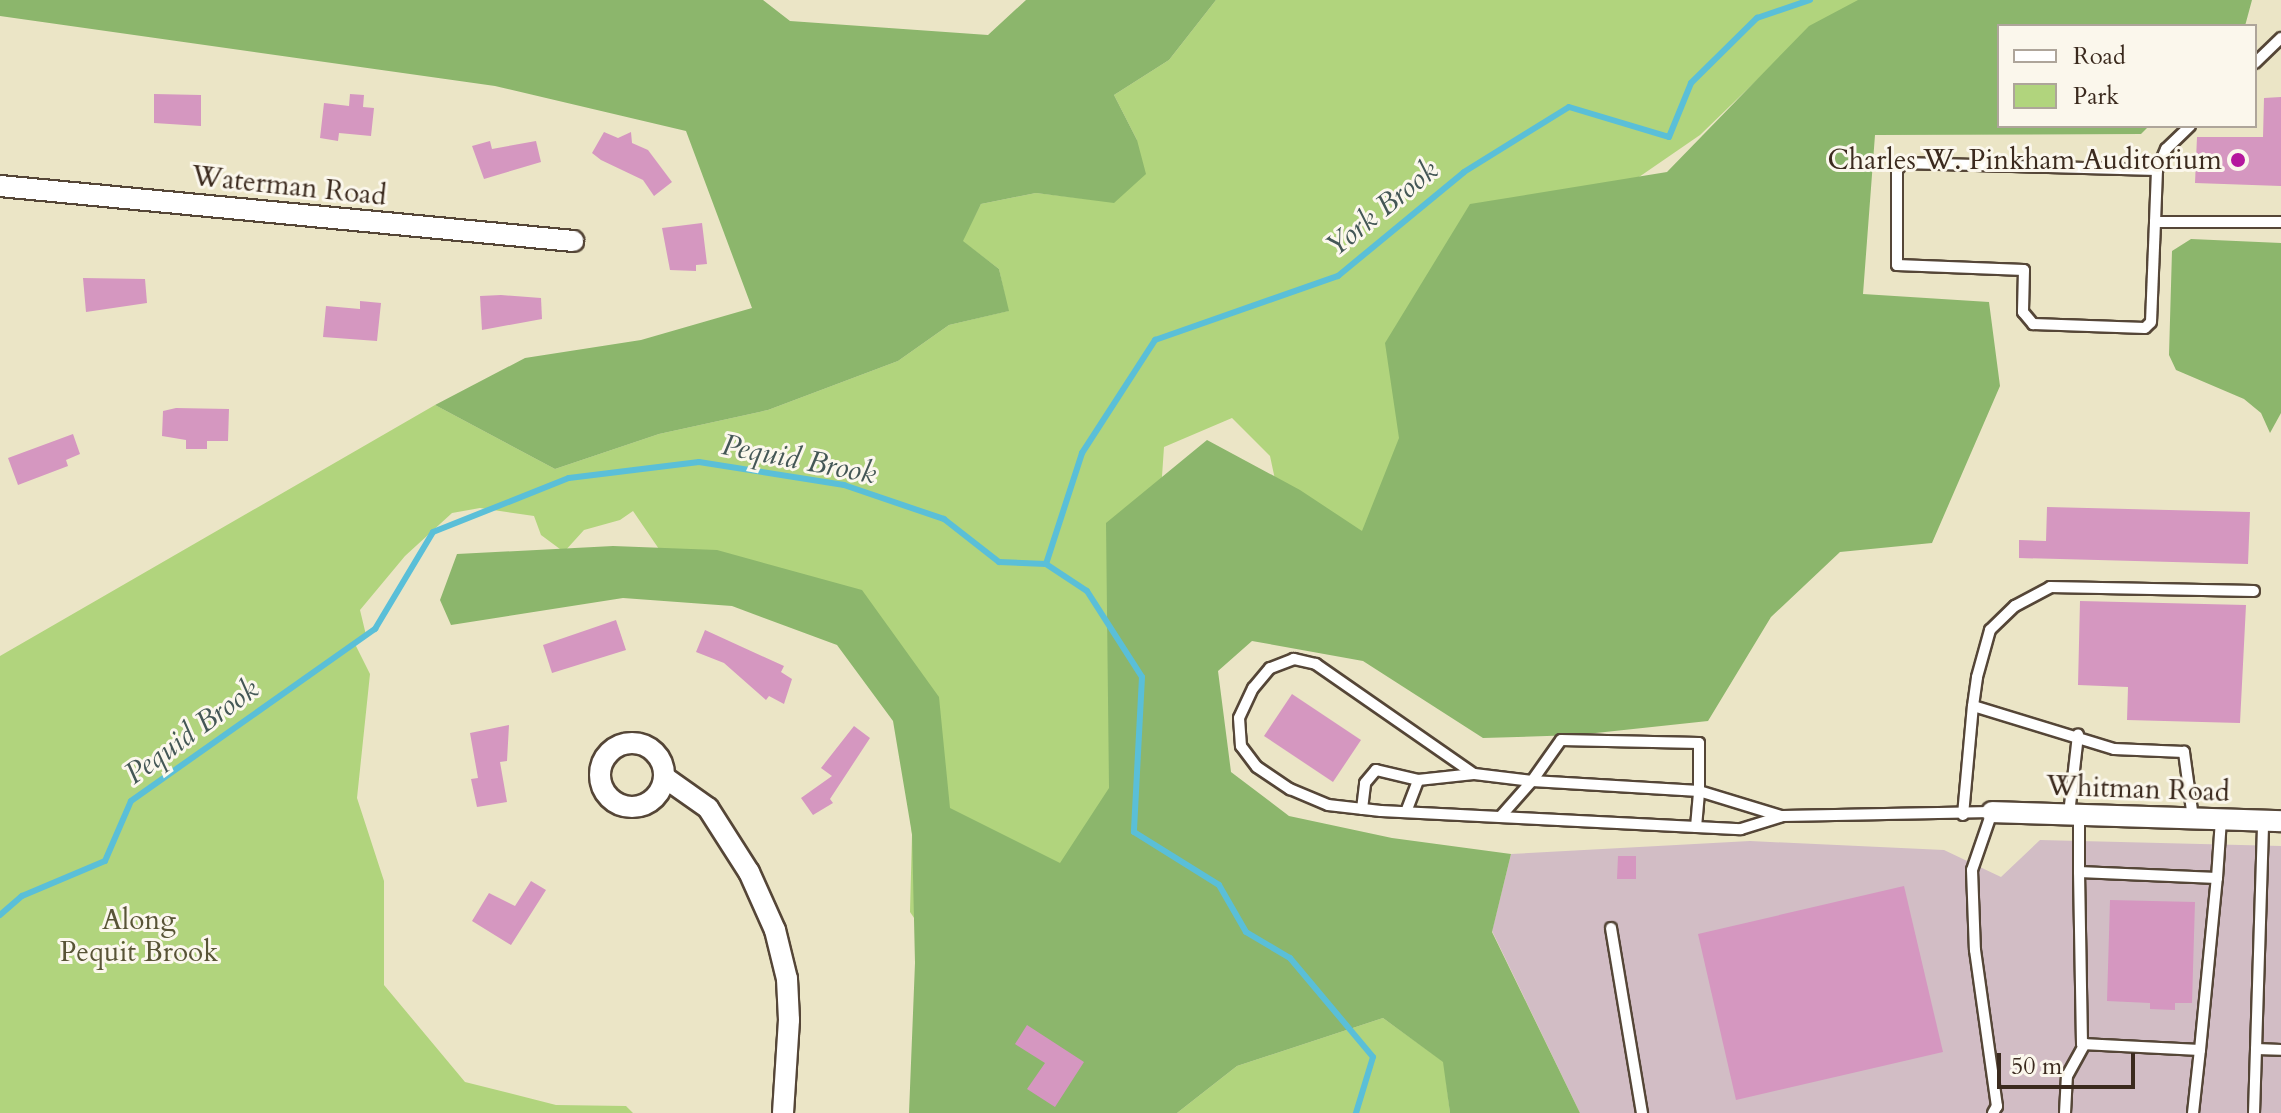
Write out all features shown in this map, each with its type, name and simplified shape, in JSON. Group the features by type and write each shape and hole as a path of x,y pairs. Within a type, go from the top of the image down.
{"street":[{"name":"Waterman Road","path":"0,186 573,241"},
{"path":"664,777 708,808 749,872 775,930 788,993 790,1049 783,1113"},
{"name":"Whitman Road","path":"1992,812 2272,821"}],"lane":[{"path":"2257,61 2281,38"},
{"path":"2157,170 1903,163 1897,170 1895,260 1907,269 2024,270 2023,312 2033,324 2145,328 2151,322 2157,170 2166,149 2188,128"},
{"path":"2155,222 2281,222"},
{"path":"1963,815 1973,706 1990,630 2015,606 2050,587 2254,591"},
{"path":"1474,774 1316,664 1294,659 1270,668 1253,688 1239,718 1241,746 1257,767 1290,789 1328,805 1406,812 1741,829 1783,816 1963,815 1992,812 1972,870 1975,950 1997,1106 1993,1113"},
{"path":"1973,706 2078,735 2114,749 2184,752 2193,818"},
{"path":"2065,1113 2067,1076 2085,1044 2074,814 2078,735"},
{"path":"1501,816 1532,781 1561,740 1699,743 1696,827"},
{"path":"1362,809 1365,783 1376,770 1418,780 1474,774 1532,781 1699,791 1783,816"},
{"path":"1406,812 1418,780"},
{"path":"2193,1113 2221,819"},
{"path":"2254,1113 2272,821"},
{"path":"2079,872 2217,878"},
{"path":"1611,928 1642,1113"},
{"path":"2085,1044 2200,1050"},
{"path":"2256,1049 2281,1050"}],"shaded area":[{"path":"2040,840 2281,846 2281,1113 1580,1113 1492,931 1511,854 1750,841 1944,850 2001,877"}],"green space":[{"path":"0,0 763,0 790,21 988,35 1026,0 1216,0 1169,60 1114,95 1137,140 1146,174 1114,203 1036,193 981,204 963,241 999,269 1009,311 949,325 898,361 768,410 659,434 555,469 435,405 525,358 641,340 752,308 686,131 495,86 0,16"},
{"name":"Along Pequit Brook","path":"1216,0 2239,0 2025,24 1997,24 1997,27 1820,47 1761,76 1700,135 1607,199 1462,516 1289,545 1270,456 1232,418 1164,447 1157,550 1226,858 923,931 910,912 912,835 891,639 661,552 633,511 620,520 584,530 564,552 541,535 534,516 480,508 452,513 405,556 360,610 366,635 355,644 370,674 357,798 384,881 384,985 465,1082 556,1105 626,1106 633,1113 0,1113 0,656 435,405 555,469 659,434 768,410 898,361 949,325 1008,311 999,269 962,241 981,204 1036,193 1114,202 1137,140 1114,95 1169,60"},
{"path":"1858,0 2252,0 2246,24 1997,24 1997,128 2147,128 2141,134 1875,135 1863,294 1989,302 2000,386 1932,543 1840,552 1771,617 1708,721 1577,735 1483,738 1363,661 1252,641 1218,671 1231,772 1289,816 1392,838 1511,854 1492,932 1580,1113 1450,1113 1443,1062 1383,1018 1237,1066 1177,1113 909,1113 915,963 912,834 893,721 837,645 732,606 623,598 451,625 440,600 457,554 613,546 717,550 862,590 939,697 950,808 1060,863 1109,788 1106,523 1207,440 1300,490 1362,531 1399,438 1385,343 1470,204 1667,172 1809,26"},
{"path":"2191,239 2281,243 2281,413 2270,433 2261,413 2244,399 2176,370 2169,355 2172,251"},
{"path":"1383,1018 1444,1062 1450,1113 1177,1113 1237,1066"}],"building":[{"path":"154,94 201,95 201,126 154,123"},
{"path":"350,94 364,95 363,107 374,108 371,136 339,133 338,141 320,138 324,103 349,106"},
{"name":"Charles W. Pinkham Auditorium","path":"2281,97 2281,186 2195,183 2197,137 2263,137 2264,98"},
{"path":"604,132 618,138 631,132 632,143 648,150 672,182 654,196 643,180 601,160 592,153"},
{"path":"490,141 492,149 536,141 541,162 484,179 472,146"},
{"path":"702,223 707,264 696,265 696,271 670,270 662,228"},
{"path":"83,278 145,279 147,303 86,312"},
{"path":"480,296 541,298 542,319 482,330"},
{"path":"360,301 381,303 377,341 323,337 326,306 360,309"},
{"path":"176,408 229,409 228,441 207,441 207,449 186,449 186,440 162,436 163,411"},
{"path":"73,434 80,454 66,460 68,466 18,485 8,458"},
{"path":"2047,507 2250,512 2248,564 2019,558 2019,540 2046,541"},
{"path":"2080,601 2246,605 2240,723 2127,720 2128,687 2078,685"},
{"path":"616,620 626,650 552,673 543,645"},
{"path":"705,630 784,666 781,672 792,679 784,704 769,696 766,700 724,663 696,652"},
{"path":"1292,694 1361,740 1333,782 1264,736"},
{"path":"509,725 507,761 500,762 507,802 477,807 471,779 478,778 470,733"},
{"path":"854,726 870,738 830,799 833,803 813,815 801,798 832,776 821,768"},
{"path":"1618,856 1636,856 1636,879 1617,879"},
{"path":"531,881 546,890 511,945 472,921 489,893 515,906"},
{"path":"1904,886 1943,1052 1736,1100 1698,934"},
{"path":"2110,900 2195,902 2192,1003 2175,1003 2175,1010 2150,1009 2150,1003 2107,1001"},
{"path":"1027,1025 1084,1062 1055,1107 1027,1089 1045,1063 1015,1044"}],"waterway":[{"name":"York Brook","path":"1046,564 1082,453 1155,340 1338,276 1464,172 1569,107 1669,137 1691,83 1757,18 1810,0"},
{"name":"Pequid Brook","path":"0,915 22,896 105,861 131,801 375,629 433,532 569,478 699,462 844,485 944,519 999,562 1046,564 1087,591 1142,677 1134,832 1219,885 1246,932 1290,958 1373,1057 1356,1113"}],"place":[{"name":"Charles W. Pinkham Auditorium","path":"2238,160"}]}
